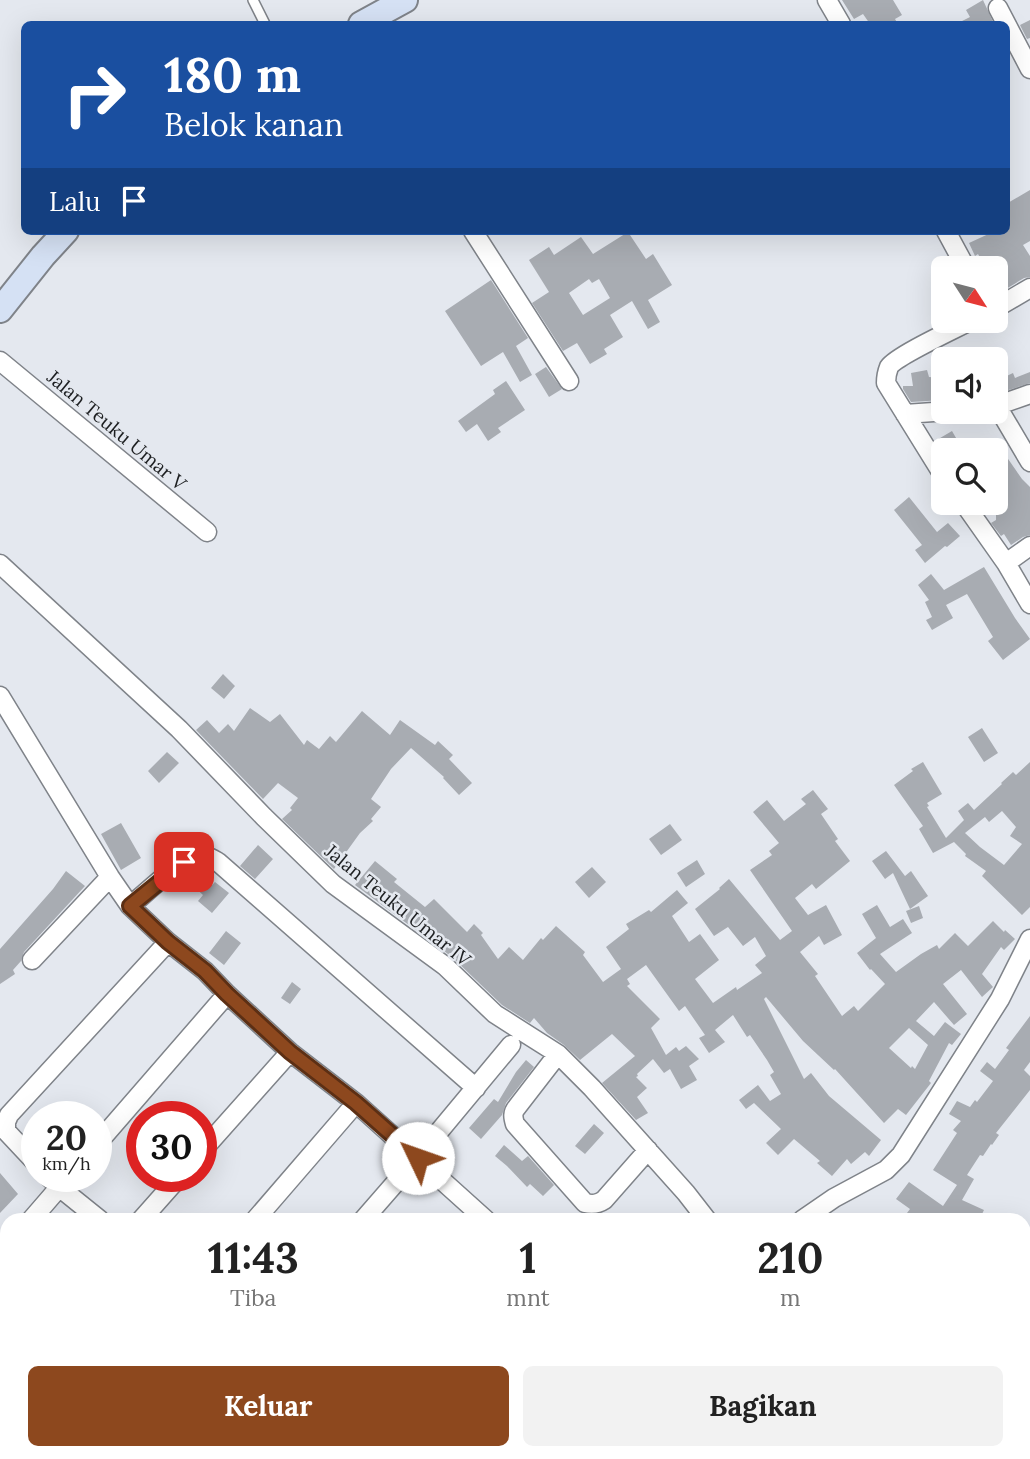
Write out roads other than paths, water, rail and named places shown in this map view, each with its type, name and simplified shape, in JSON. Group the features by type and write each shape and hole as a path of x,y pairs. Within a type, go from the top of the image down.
{"street":[{"path":"366,21 405,0"},
{"path":"827,0 839,21"},
{"path":"998,8 1005,21"},
{"path":"1010,31 1030,69"},
{"path":"0,310 62,235"},
{"path":"476,235 569,381"},
{"path":"948,235 960,256"},
{"path":"1008,301 1030,288"},
{"path":"931,456 886,383 886,375 889,367 900,358 947,333"},
{"name":"Jalan Teuku Umar V","path":"0,361 207,532"},
{"path":"1008,402 1030,394"},
{"path":"905,414 931,412"},
{"path":"1008,424 1028,455"},
{"path":"972,515 1006,563 1030,604"},
{"path":"1006,563 1030,547"},
{"name":"Jalan Teuku Umar IV","path":"0,564 179,729 333,884 445,966 495,1014 558,1055 592,1088 702,1213"},
{"path":"0,696 130,906 168,942 205,971 290,1052 356,1103 478,1213"},
{"path":"130,906 184,862 194,856 210,858 476,1088"},
{"path":"32,960 110,877"},
{"path":"812,1213 886,1170 901,1155 1000,999 1030,939"},
{"path":"22,1101 168,942"},
{"path":"112,1126 227,994"},
{"path":"369,1213 511,1045"},
{"path":"217,1134 290,1052"},
{"path":"558,1055 513,1112 513,1117 515,1124 585,1203 592,1205 604,1200 648,1150"},
{"path":"21,1102 6,1122 6,1131 21,1147"},
{"path":"261,1213 356,1103"},
{"path":"36,1213 51,1192"},
{"path":"71,1192 93,1213"},
{"path":"147,1213 166,1192"}],"lane":[{"path":"253,0 264,21"}]}
